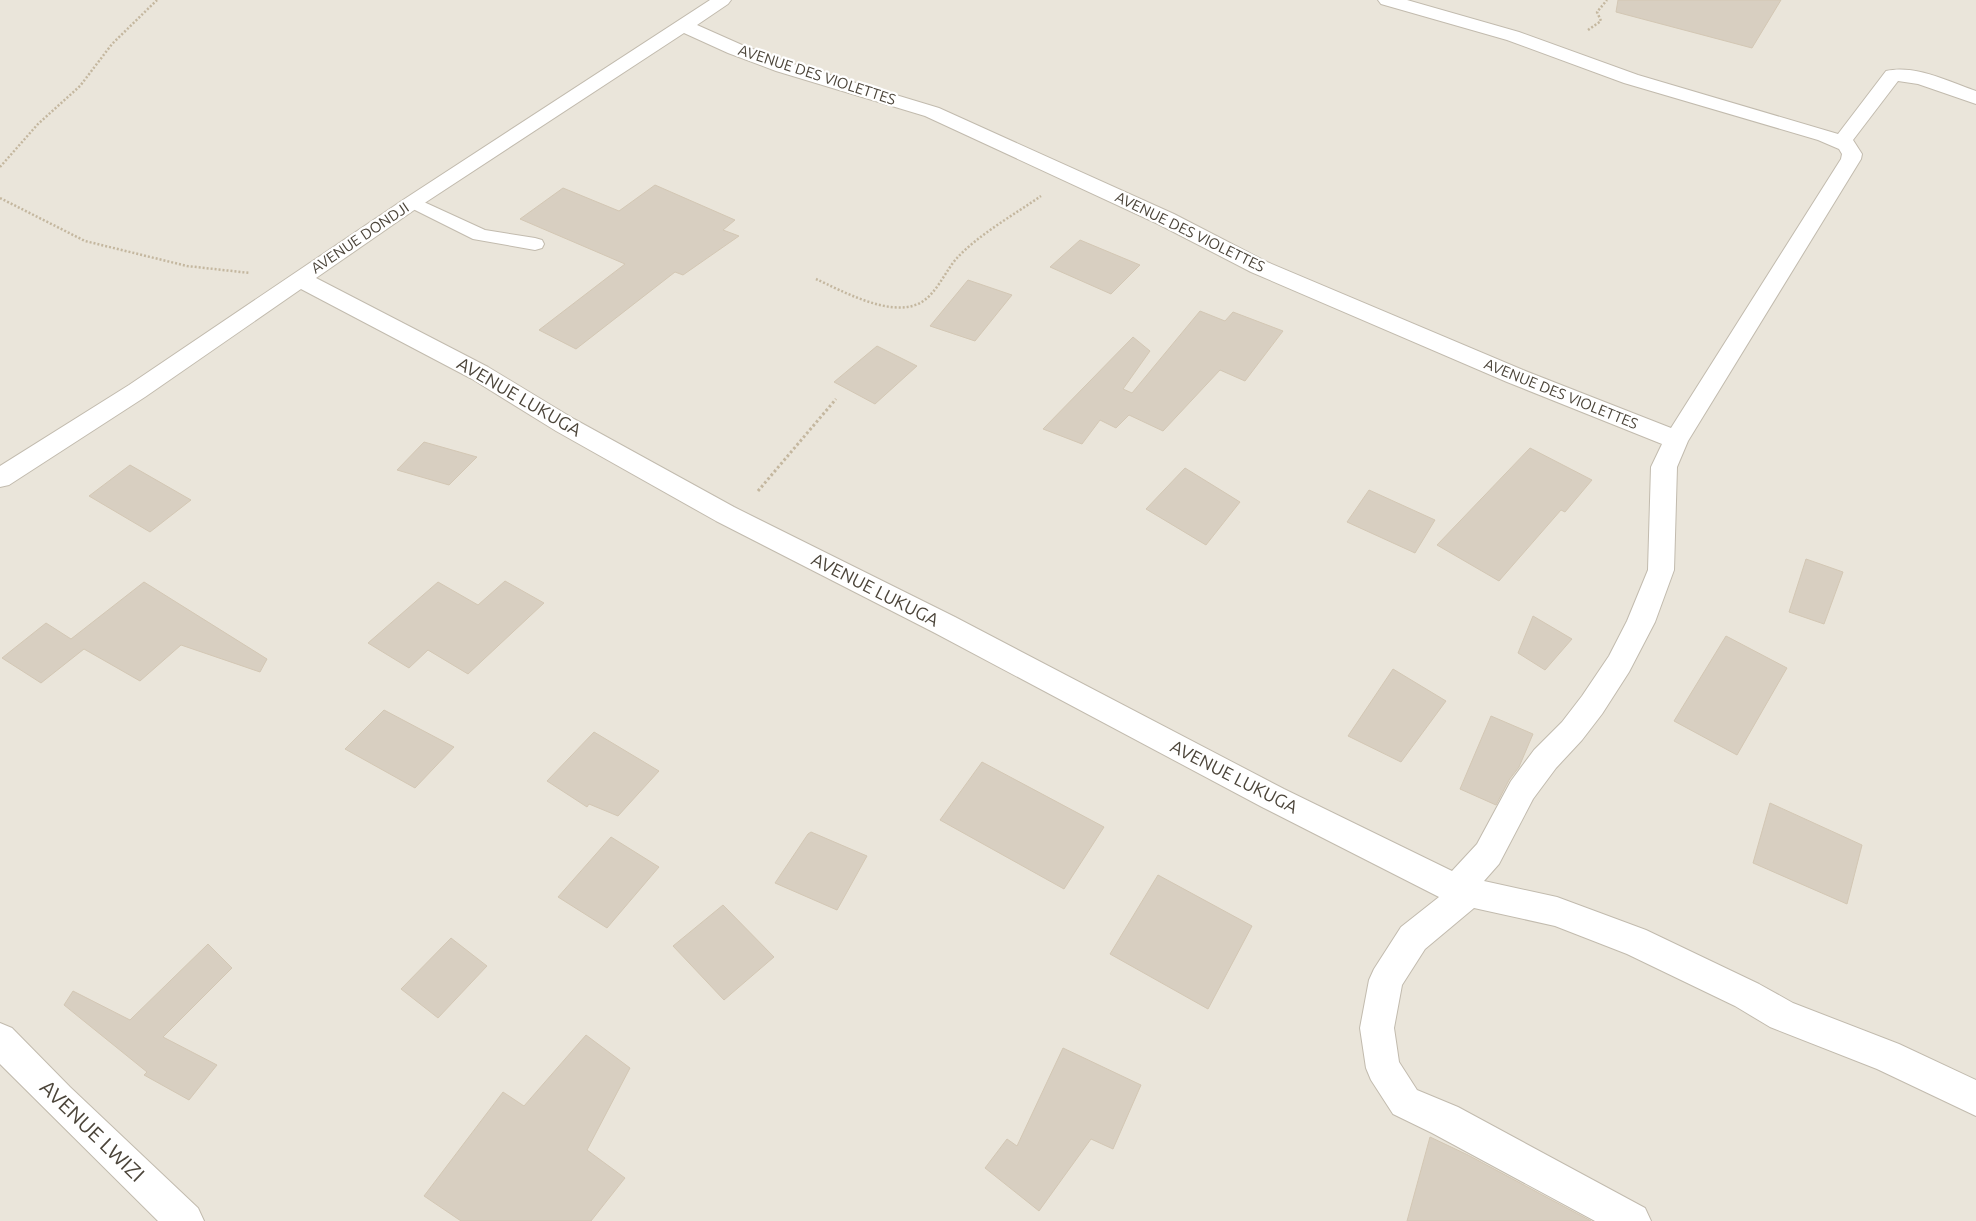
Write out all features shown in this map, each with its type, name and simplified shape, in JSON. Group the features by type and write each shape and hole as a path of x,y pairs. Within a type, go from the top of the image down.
{"street":[{"name":"AVENUE DONDJI","path":"0,478 137,391 413,202 685,26 722,0"},
{"path":"1387,0 1513,36 1631,79 1842,142 1851,151 1850,159 1676,440 1664,467 1661,570 1642,622 1619,664 1572,731 1545,759 1522,790 1488,854 1463,889 1413,938 1386,980 1377,1028 1383,1068 1405,1102 1446,1120 1632,1221"},
{"name":"AVENUE DES VIOLETTES","path":"685,26 735,49 783,67 932,112 1070,175 1303,286 1515,376 1676,440"},
{"path":"1842,142 1893,75 1905,75 1920,79 1976,98"},
{"name":"AVENUE LUKUGA","path":"300,279 480,373 565,425 725,514 945,625 1273,798 1463,889 1557,912 1634,941 1747,995 1782,1015 1887,1056 1976,1098"},
{"name":"AVENUE LWIZI","path":"0,1040 58,1099 185,1221"}],"lane":[{"path":"413,202 480,235 535,244"}],"path":[{"path":"0,167 38,124 80,86 112,44 157,0"},
{"path":"816,279 859,299 892,308 918,304 937,287 957,258 973,244 1020,213 1070,175"},
{"path":"0,198 85,241 187,266 300,279"},
{"path":"725,514 759,490 836,399"}],"shaded area":[{"path":"0,0 1976,0 1976,1221 0,1221"}],"building":[{"path":"1618,0 1781,0 1752,48 1616,12"},
{"path":"655,185 735,220 723,230 739,236 683,275 675,272 576,349 539,330 625,264 520,219 563,188 619,211"},
{"path":"1080,240 1140,265 1111,294 1050,267"},
{"path":"968,280 1012,295 975,341 930,326"},
{"path":"1200,311 1225,321 1233,312 1283,331 1245,381 1220,370 1163,431 1129,415 1116,428 1100,420 1082,444 1043,429 1133,337 1150,351 1123,389 1132,393"},
{"path":"877,346 917,366 875,404 834,382"},
{"path":"424,442 477,457 449,485 397,470"},
{"path":"1530,448 1592,480 1565,512 1561,510 1499,581 1437,545"},
{"path":"130,465 191,500 150,532 89,496"},
{"path":"1185,468 1240,502 1206,545 1146,509"},
{"path":"1369,490 1435,520 1415,553 1347,522"},
{"path":"1806,559 1843,572 1824,624 1789,612"},
{"path":"505,581 544,603 468,674 428,650 409,668 368,643 438,582 478,605"},
{"path":"144,582 267,659 260,672 181,645 140,681 84,649 41,683 2,658 46,623 71,639"},
{"path":"1533,616 1572,639 1545,670 1518,653"},
{"path":"1726,636 1787,668 1737,755 1674,721"},
{"path":"1393,669 1446,701 1401,762 1348,736"},
{"path":"384,710 454,747 415,788 345,749"},
{"path":"1491,716 1533,734 1519,767 1509,780 1496,805 1460,789"},
{"path":"594,732 659,771 618,816 589,804 587,807 547,781"},
{"path":"982,762 1104,827 1064,889 940,820"},
{"path":"1770,803 1862,845 1847,904 1753,863"},
{"path":"811,832 867,856 837,910 775,883"},
{"path":"611,837 659,867 607,928 558,897"},
{"path":"1158,875 1252,926 1208,1009 1110,954"},
{"path":"723,905 774,957 724,1000 673,946"},
{"path":"451,938 487,966 438,1018 401,989"},
{"path":"208,944 232,968 163,1037 217,1065 189,1100 144,1075 147,1072 64,1005 73,991 130,1020"},
{"path":"586,1035 630,1068 587,1150 625,1178 591,1221 461,1221 424,1196 503,1092 524,1106"},
{"path":"1063,1048 1141,1085 1113,1149 1091,1139 1039,1211 985,1168 1007,1139 1017,1146"},
{"path":"1430,1137 1468,1155 1591,1221 1407,1221"}]}
